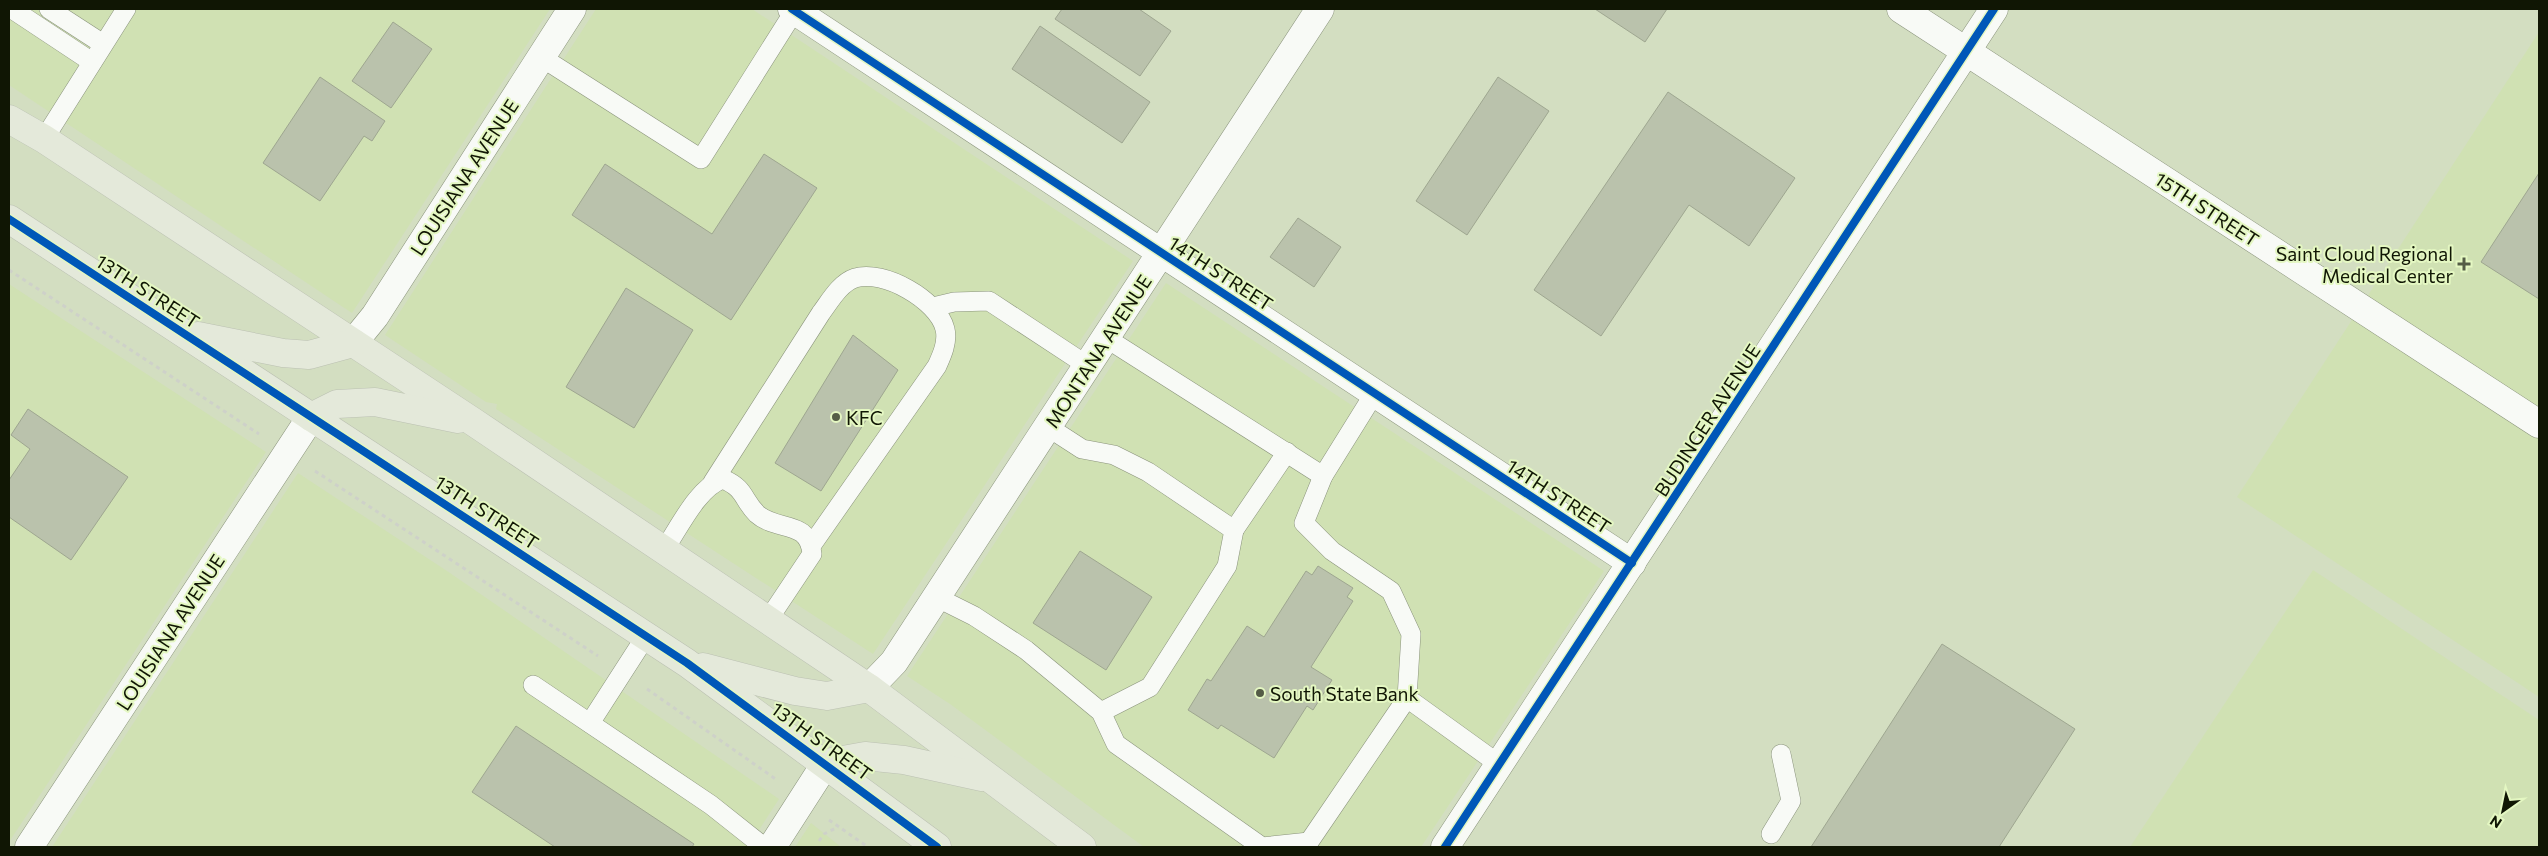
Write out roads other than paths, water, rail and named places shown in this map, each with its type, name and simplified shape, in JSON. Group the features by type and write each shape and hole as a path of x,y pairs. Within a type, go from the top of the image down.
{"highway":[{"path":"9,119 353,342 869,688 1082,847"},
{"name":"13TH STREET","path":"9,219 687,663 826,763 937,847"},
{"path":"182,333 283,353 309,355 353,342"},
{"path":"311,417 338,404 375,402 472,421"},
{"path":"687,663 795,691 827,696 869,688"},
{"path":"826,763 865,756 904,760 993,780"}],"street":[{"name":"LOUISIANA AVENUE","path":"353,342 375,316 572,9"},
{"name":"MONTANA AVENUE","path":"869,688 894,662 1162,254 1320,9"},
{"name":"15TH STREET","path":"1901,9 1967,50 2539,424"},
{"name":"BUDINGER AVENUE","path":"1445,847 1994,9"},
{"name":"14TH STREET","path":"793,10 1632,564"},
{"name":"LOUISIANA AVENUE","path":"29,847 311,417"},
{"path":"772,847 826,763"}],"lane":[{"path":"12,9 92,62"},
{"path":"49,9 103,44"},
{"path":"44,140 126,9"},
{"path":"542,57 701,159 793,10"},
{"path":"664,550 702,492 713,482 821,313 840,288 854,278 872,276 892,280 932,307 945,329 945,349 937,366 811,546"},
{"path":"932,307 954,302 990,302 1088,366"},
{"path":"1106,338 1323,476"},
{"path":"936,597 974,616 1026,650 1101,712 1116,744 1262,847 1309,842 1407,698 1411,634 1391,591 1332,551 1304,523 1323,476 1374,394"},
{"path":"1048,427 1082,449 1114,455 1148,472 1234,530"},
{"path":"1101,712 1150,687 1227,566 1234,530 1287,452"},
{"path":"713,482 722,479 740,488 757,514 772,523 798,530 807,536 811,546 812,554 768,620"},
{"path":"590,723 624,673 646,636"},
{"path":"533,686 712,805 764,847"},
{"path":"1407,698 1500,765"},
{"path":"1770,834 1791,801 1780,754"}],"place":[{"name":"Saint Cloud Regional Medical Center","path":"2464,264"},
{"name":"KFC","path":"836,417"},
{"name":"South State Bank","path":"1260,693"}]}
